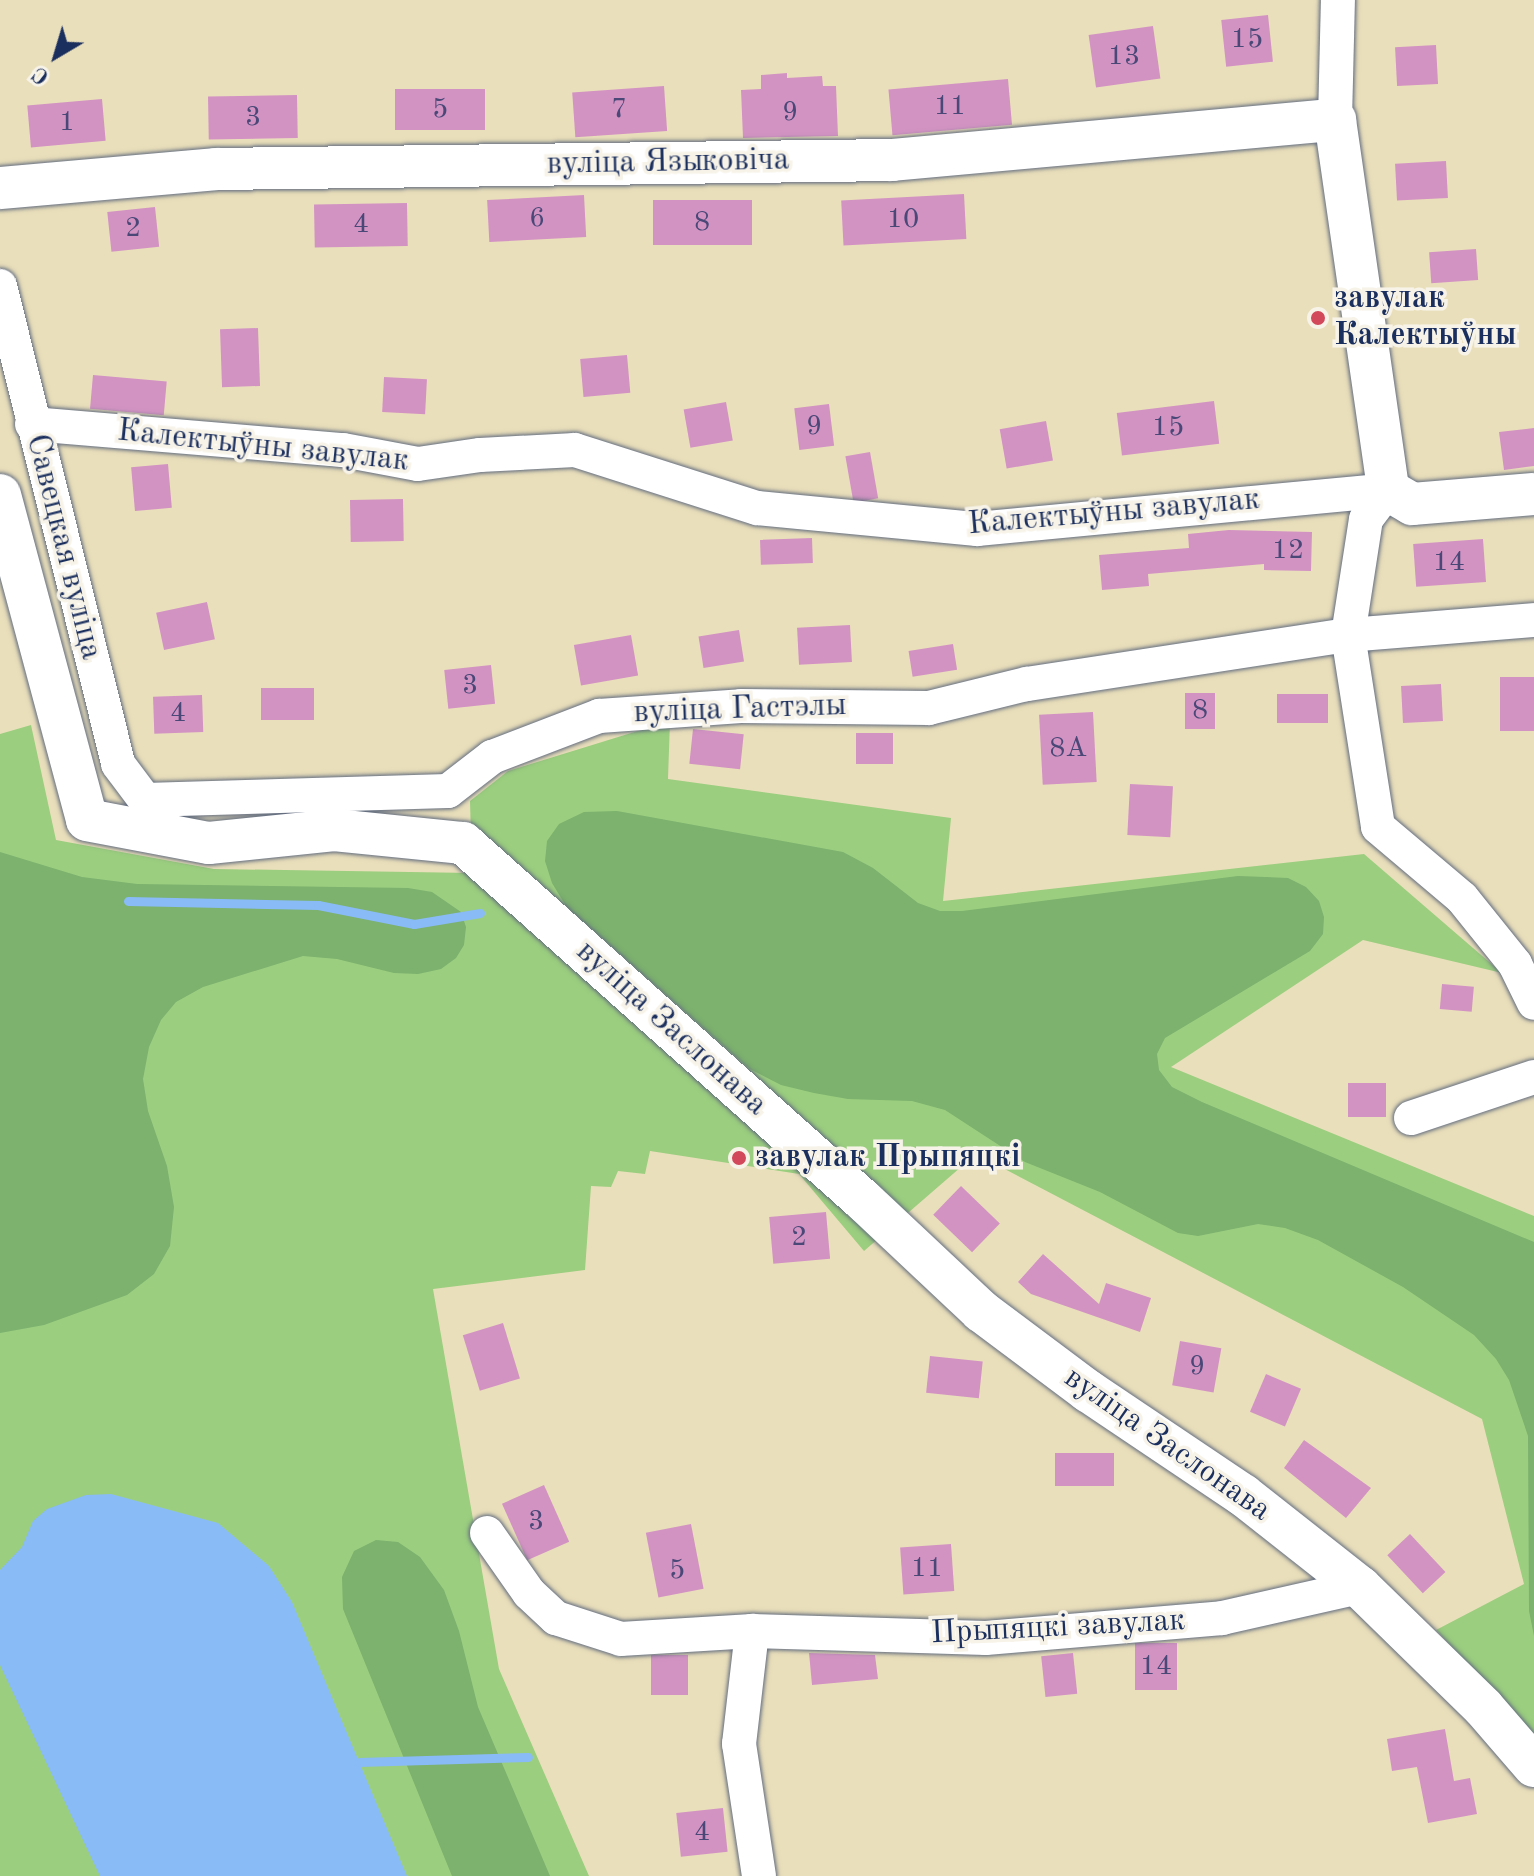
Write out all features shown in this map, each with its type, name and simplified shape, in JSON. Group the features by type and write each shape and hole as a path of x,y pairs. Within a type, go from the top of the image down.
{"street":[{"path":"1338,0 1335,120 1388,490 1366,519 1348,635 1378,827 1462,898 1515,964 1534,1003"},
{"name":"вуліца Языковіча","path":"0,188 216,169 892,160 1335,120"},
{"name":"Савецкая вуліца","path":"0,286 118,764 145,800"},
{"name":"Калектыўны завулак","path":"32,424 343,450 418,464 480,455 575,450 757,508 977,529 1388,490 1412,504 1534,494"},
{"name":"Савецкая вуліца","path":"0,495 87,820"},
{"name":"вуліца Гастэлы","path":"145,800 448,791 492,757 599,716 741,706 929,708 1027,684 1348,635 1534,620"},
{"name":"вуліца Заслонава","path":"87,820 209,843 334,830 463,843 864,1201 981,1311 1088,1391 1243,1495 1360,1587 1483,1707 1534,1766"},
{"path":"1411,1118 1534,1077"},
{"name":"Прыпяцкі завулак","path":"487,1533 529,1593 556,1618 621,1639 752,1631 986,1638 1222,1618 1360,1587"},
{"path":"752,1631 739,1744 759,1876"}],"green space":[{"path":"670,721 668,779 951,818 943,901 1364,854 1502,973 1363,940 1171,1067 1534,1216 1534,1735 1436,1630 1524,1584 1482,1419 976,1154 864,1251 799,1174 650,1151 645,1174 618,1171 611,1187 591,1186 585,1270 433,1289 499,1669 589,1876 0,1876 0,734 31,725 56,840 214,869 472,873 470,801 508,771"},
{"path":"617,811 843,852 873,868 918,903 940,911 962,911 1238,876 1288,878 1306,887 1319,901 1324,917 1323,934 1310,951 1165,1038 1157,1054 1159,1070 1172,1087 1202,1102 1534,1242 1534,1636 1529,1611 1528,1436 1509,1380 1496,1359 1474,1335 1403,1287 1318,1240 1285,1228 1258,1224 1198,1236 1178,1233 1100,1192 1025,1162 945,1110 912,1101 848,1099 814,1093 781,1085 750,1069 566,906 552,883 545,861 547,841 559,824 584,812"},
{"path":"0,852 82,877 137,884 408,888 432,892 461,912 466,927 464,945 456,958 441,969 418,974 394,973 337,959 303,956 203,987 176,1002 161,1020 149,1047 143,1079 148,1111 167,1166 174,1207 170,1246 154,1274 127,1295 44,1325 0,1333"},
{"path":"376,1540 398,1542 420,1557 444,1590 459,1631 478,1707 550,1876 452,1876 343,1609 342,1577 354,1551"}],"water":[{"path":"111,1494 218,1523 269,1566 292,1602 407,1876 100,1876 0,1665 0,1570 22,1547 33,1521 47,1509 86,1495"}],"building":[{"path":"1268,15 1273,62 1226,67 1221,20"},
{"path":"1153,26 1160,78 1096,88 1089,35"},
{"path":"1436,45 1438,84 1397,86 1395,47"},
{"path":"787,73 787,78 822,76 823,86 836,86 838,136 743,138 741,90 761,89 761,75"},
{"path":"1008,79 1012,125 892,135 888,89"},
{"path":"664,86 667,131 575,137 572,92"},
{"path":"395,89 485,89 485,130 395,130"},
{"path":"297,95 298,138 209,140 208,97"},
{"path":"102,99 106,141 31,147 27,106"},
{"path":"1446,161 1448,198 1397,201 1395,164"},
{"path":"964,194 966,239 844,245 841,200"},
{"path":"584,195 586,237 489,242 487,200"},
{"path":"653,200 752,200 752,245 653,245"},
{"path":"407,203 408,246 315,248 314,205"},
{"path":"155,207 159,247 111,252 107,212"},
{"path":"1476,249 1478,280 1431,283 1429,252"},
{"path":"258,328 260,386 222,387 220,329"},
{"path":"627,355 630,393 583,397 580,359"},
{"path":"93,375 167,381 164,415 90,409"},
{"path":"384,377 427,379 425,414 382,412"},
{"path":"1214,401 1219,444 1122,456 1117,413"},
{"path":"726,402 733,440 690,448 684,409"},
{"path":"829,404 834,446 799,450 794,408"},
{"path":"1046,421 1053,460 1007,469 1000,429"},
{"path":"1534,428 1534,466 1504,470 1499,432"},
{"path":"870,452 878,498 854,503 845,456"},
{"path":"168,464 172,508 135,511 131,467"},
{"path":"403,499 404,541 351,542 350,500"},
{"path":"1229,530 1312,532 1311,571 1264,570 1264,564 1148,574 1149,586 1102,590 1099,555 1189,548 1188,534"},
{"path":"812,538 813,563 761,565 760,540"},
{"path":"1483,539 1486,582 1416,587 1413,544"},
{"path":"207,602 215,639 164,650 156,613"},
{"path":"850,625 852,662 799,665 797,628"},
{"path":"739,630 744,662 704,668 699,636"},
{"path":"631,635 638,675 581,685 574,645"},
{"path":"953,644 957,670 913,677 909,651"},
{"path":"491,665 495,704 448,709 444,670"},
{"path":"1500,677 1534,677 1534,731 1500,731"},
{"path":"1441,684 1443,721 1403,723 1401,686"},
{"path":"261,688 314,688 314,720 261,720"},
{"path":"1185,693 1215,693 1215,729 1185,729"},
{"path":"1277,694 1328,694 1328,723 1277,723"},
{"path":"202,695 203,732 154,734 153,697"},
{"path":"1093,712 1097,782 1043,785 1039,715"},
{"path":"693,729 744,734 740,769 689,764"},
{"path":"856,733 893,733 893,764 856,764"},
{"path":"1130,784 1173,786 1170,837 1127,835"},
{"path":"1442,984 1474,987 1472,1012 1440,1009"},
{"path":"1348,1083 1386,1083 1386,1117 1348,1117"},
{"path":"961,1186 1000,1224 972,1252 933,1215"},
{"path":"826,1212 830,1259 773,1264 769,1217"},
{"path":"1043,1254 1099,1304 1106,1283 1151,1298 1140,1332 1031,1294 1018,1282"},
{"path":"503,1323 520,1378 480,1391 463,1335"},
{"path":"1180,1341 1221,1348 1214,1393 1172,1385"},
{"path":"930,1356 983,1362 979,1398 926,1393"},
{"path":"1266,1374 1301,1389 1285,1427 1250,1412"},
{"path":"1304,1440 1371,1488 1346,1518 1284,1468"},
{"path":"1055,1453 1114,1453 1114,1486 1055,1486"},
{"path":"544,1485 569,1542 527,1560 502,1504"},
{"path":"691,1524 704,1589 658,1598 646,1533"},
{"path":"1410,1534 1445,1572 1423,1593 1387,1555"},
{"path":"951,1544 954,1591 903,1594 900,1548"},
{"path":"1135,1643 1177,1643 1177,1690 1135,1690"},
{"path":"809,1653 875,1655 878,1679 812,1685"},
{"path":"1073,1653 1077,1694 1045,1697 1041,1656"},
{"path":"651,1655 688,1655 688,1695 651,1695"},
{"path":"1445,1729 1454,1781 1470,1778 1477,1814 1428,1823 1417,1767 1392,1771 1387,1739"},
{"path":"723,1808 728,1852 681,1857 676,1813"}],"waterway":[{"path":"128,901 318,905 414,924 480,913"},
{"path":"359,1762 528,1757"}],"place":[{"name":"завулак Калектыўны","path":"1318,318"},
{"name":"завулак Прыпяцкі","path":"739,1158"}]}
